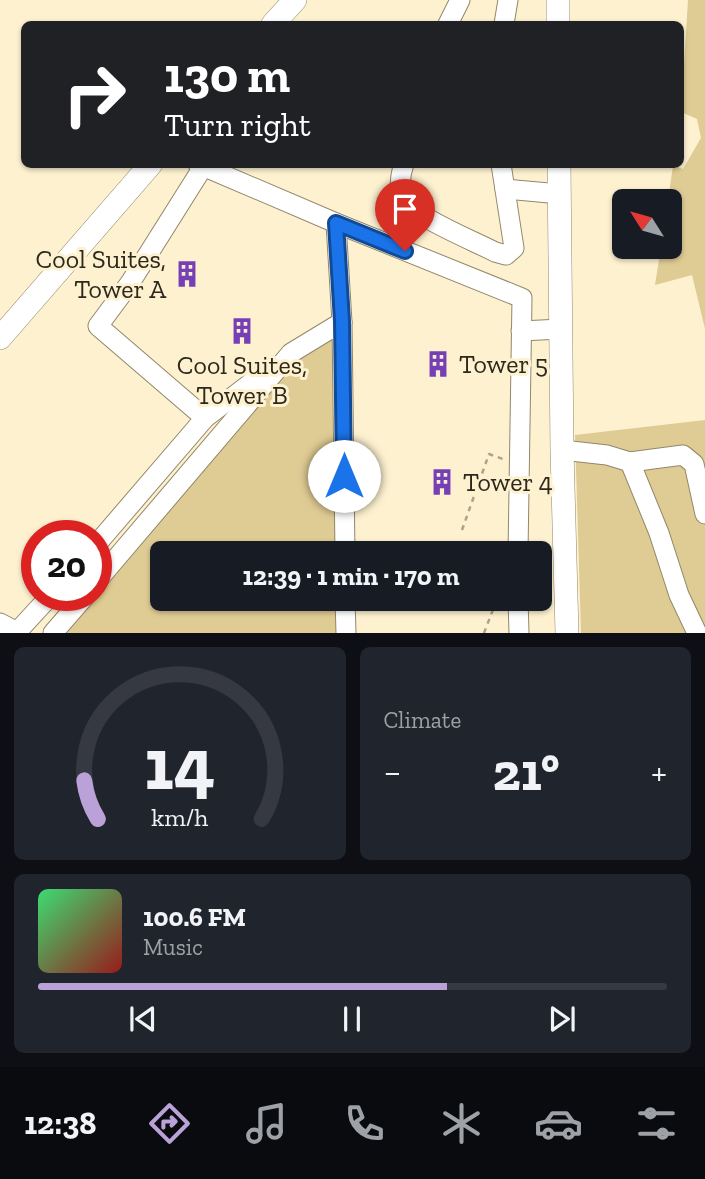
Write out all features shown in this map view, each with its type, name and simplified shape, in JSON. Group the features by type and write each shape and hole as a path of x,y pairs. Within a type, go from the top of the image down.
{"main road":[{"path":"276,21 295,0"},
{"path":"558,0 558,21"},
{"path":"0,338 148,168"},
{"path":"559,168 567,633"}],"lane":[{"path":"450,21 460,0"},
{"path":"504,21 508,0"},
{"path":"200,168 130,283 98,326 205,418"},
{"path":"206,168 522,298 518,541"},
{"path":"402,168 399,177 405,201 419,213 506,255 514,248 502,168"},
{"path":"505,188 560,194"},
{"path":"336,223 342,321 345,541"},
{"path":"112,526 205,418 291,353 342,321"},
{"path":"521,331 561,329"},
{"path":"112,563 291,353"},
{"path":"562,450 607,455 630,462 683,455 694,464 705,514"},
{"path":"630,462 659,533 679,595 697,633"},
{"path":"0,623 17,632 36,611"},
{"path":"53,633 72,611"},
{"path":"345,611 346,633"}],"path":[{"path":"462,530 489,454 519,466"},
{"path":"484,633 494,607 518,616"}],"shaded area":[{"path":"688,0 705,0 705,329 692,275 655,285 659,259 682,259 682,189 670,189 673,168 684,168 701,138 697,119 684,113"},
{"path":"342,322 345,541 150,541 150,611 345,611 346,633 60,633 79,611 112,611 112,573 296,360"},
{"path":"705,420 705,633 581,633 575,435"}],"place":[{"name":"Cool Suites, Tower A","path":"187,274"},
{"name":"Cool Suites, Tower B","path":"242,331"},
{"name":"Tower 5","path":"438,364"},
{"name":"Tower 4","path":"442,482"}],"route":[{"path":"344,476 342,321 336,223 405,251"}]}
